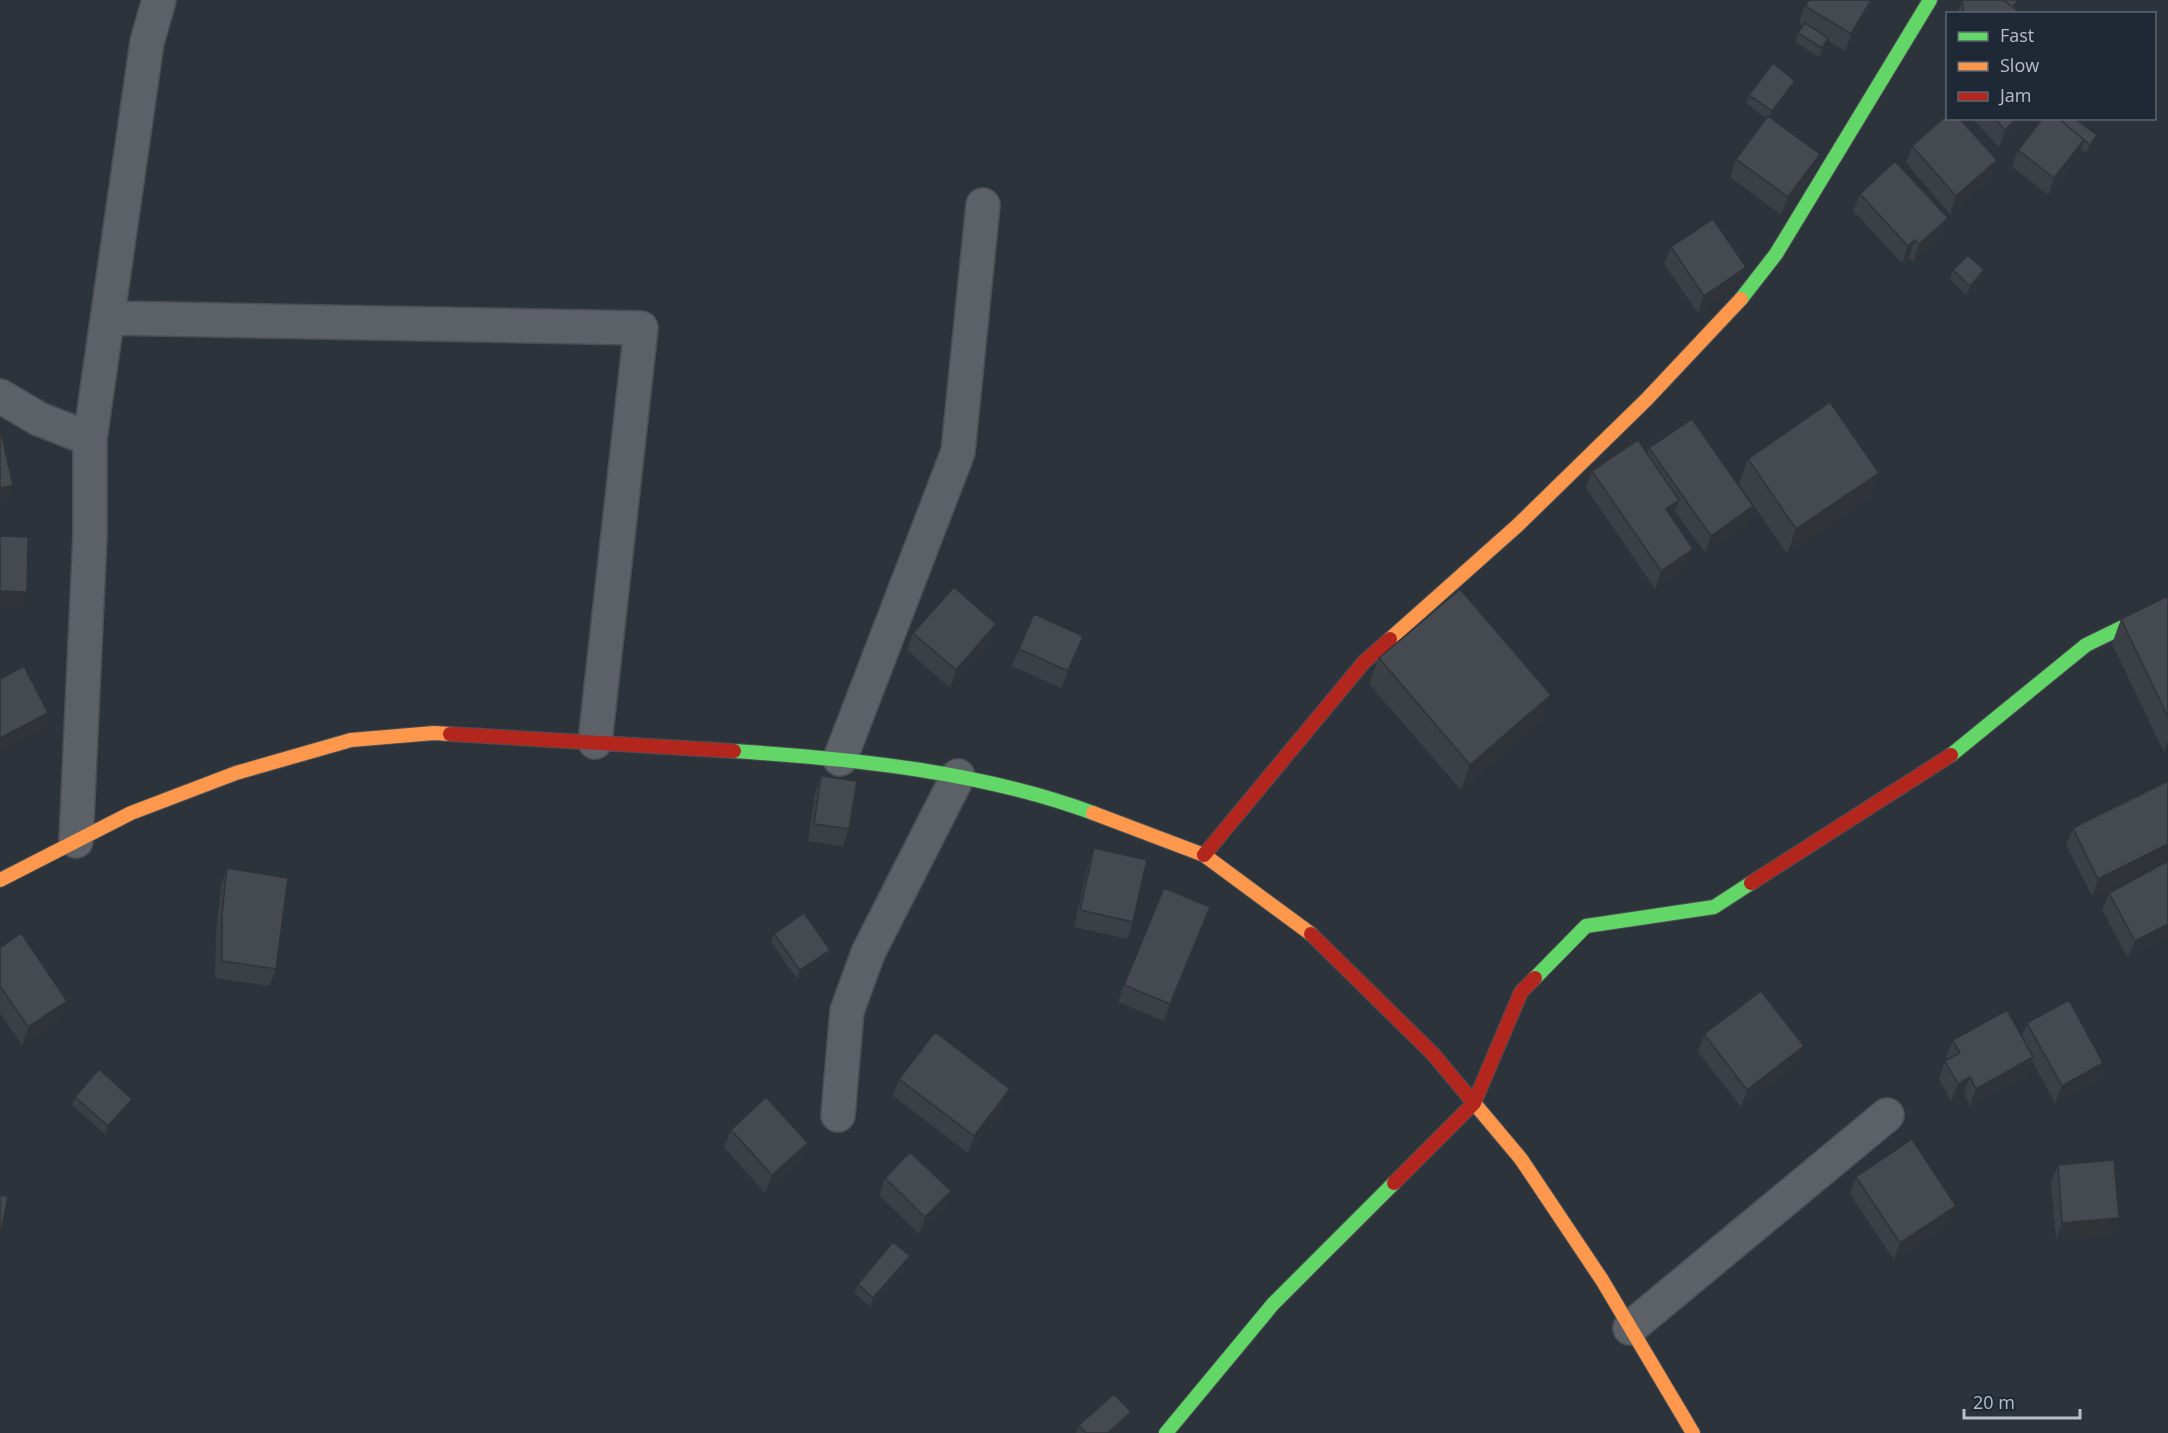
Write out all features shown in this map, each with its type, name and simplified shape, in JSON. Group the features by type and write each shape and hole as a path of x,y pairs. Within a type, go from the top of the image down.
{"street":[{"path":"76,841 90,535 90,440 147,42 159,0"},
{"path":"1204,855 1364,662 1518,525 1646,400 1735,306 1776,255 1930,0"},
{"path":"840,759 958,452 983,205"},
{"path":"108,318 641,328 595,742"},
{"path":"0,396 39,419 90,440"},
{"path":"1166,1433 1273,1304 1474,1103 1521,992 1586,926 1714,907 1956,752 2086,645 2168,605"},
{"path":"0,880 131,813 236,773 351,740 434,733 840,759 958,776 1049,797 1204,855 1312,935 1433,1054 1521,1159 1602,1280 1693,1433"},
{"path":"838,1115 847,1011 868,953 958,776"},
{"path":"1630,1328 1887,1115"}],"building":[{"path":"1809,0 1871,0 1851,34 1805,6"},
{"path":"1962,0 2003,0 2019,12 1964,12"},
{"path":"2003,0 2018,0 2013,7"},
{"path":"1805,23 1828,38 1822,48 1798,33"},
{"path":"1773,63 1795,81 1772,111 1749,95"},
{"path":"1768,116 1820,154 1788,197 1736,159"},
{"path":"1946,116 1946,120 1961,120 1997,160 1956,196 1912,146"},
{"path":"1996,120 2015,120 2005,130"},
{"path":"2041,120 2060,120 2084,140 2054,178 2018,150"},
{"path":"2060,120 2077,120 2097,135 2090,145"},
{"path":"1895,161 1948,218 1919,244 1915,240 1908,246 1860,194"},
{"path":"1713,219 1746,267 1704,296 1671,247"},
{"path":"1968,255 1984,270 1970,286 1953,270"},
{"path":"1830,402 1879,473 1796,529 1748,459"},
{"path":"1692,419 1753,506 1711,536 1649,448"},
{"path":"0,428 13,485 0,488"},
{"path":"1638,440 1679,500 1666,509 1693,549 1661,571 1592,471"},
{"path":"0,536 28,537 27,592 0,591"},
{"path":"954,587 996,624 956,670 913,633"},
{"path":"1460,589 1551,695 1470,765 1379,658"},
{"path":"2168,596 2168,717 2121,619"},
{"path":"1034,614 1083,636 1068,671 1019,649"},
{"path":"24,666 48,713 0,738 0,679"},
{"path":"821,776 857,781 849,829 814,824"},
{"path":"2168,781 2168,844 2098,879 2073,828"},
{"path":"1094,848 1147,860 1133,922 1080,910"},
{"path":"2168,861 2168,924 2135,941 2109,893"},
{"path":"227,868 288,878 276,969 222,961 222,914"},
{"path":"1164,888 1210,907 1170,1004 1124,985"},
{"path":"804,913 830,950 800,970 774,934"},
{"path":"21,933 67,1001 28,1027 0,986 0,948"},
{"path":"1761,991 1804,1046 1747,1090 1704,1034"},
{"path":"2069,1000 2103,1063 2062,1086 2027,1023"},
{"path":"2007,1010 2033,1057 1976,1089 1970,1077 1958,1084 1945,1061 1960,1053 1953,1040"},
{"path":"935,1032 1010,1089 974,1136 899,1079"},
{"path":"99,1069 132,1099 108,1126 75,1097"},
{"path":"766,1097 808,1143 772,1175 731,1130"},
{"path":"1912,1139 1956,1206 1900,1243 1856,1177"},
{"path":"910,1152 951,1191 925,1217 885,1178"},
{"path":"2114,1160 2119,1218 2062,1223 2058,1165"},
{"path":"0,1195 8,1197 0,1237"},
{"path":"893,1242 910,1256 873,1298 858,1284"},
{"path":"1114,1394 1131,1412 1108,1433 1086,1433 1079,1425"}],"traffic: fast":[{"path":"1741,299 1776,254 1930,0"},
{"path":"1951,755 2086,645 2168,605"},
{"path":"734,751 825,758 916,769 1006,787 1093,813"},
{"path":"1535,978 1586,926 1714,907 1751,883"},
{"path":"1166,1433 1273,1304 1394,1183"}],"traffic: slow":[{"path":"1390,639 1518,525 1646,400 1741,299"},
{"path":"0,880 131,813 236,773 351,740 434,733 450,734"},
{"path":"1093,813 1204,855 1311,934"},
{"path":"1474,1103 1521,1159 1602,1280 1693,1433"}],"traffic: jam":[{"path":"1204,855 1364,662 1390,639"},
{"path":"450,734 734,751"},
{"path":"1751,883 1951,755"},
{"path":"1311,934 1433,1054 1474,1103"},
{"path":"1394,1183 1474,1103 1521,992 1535,978"}]}
